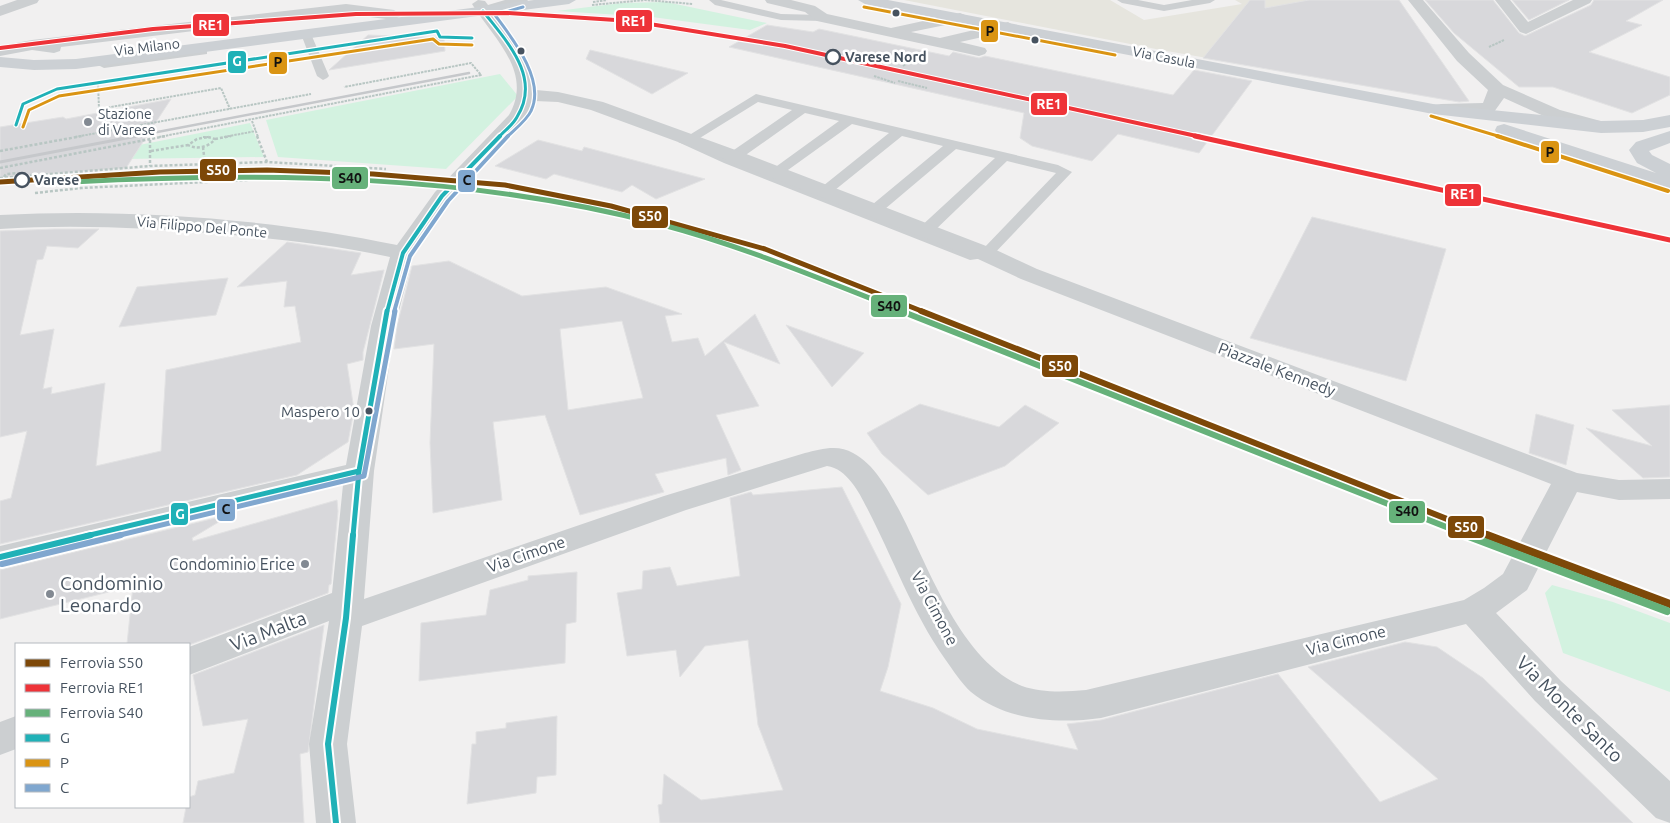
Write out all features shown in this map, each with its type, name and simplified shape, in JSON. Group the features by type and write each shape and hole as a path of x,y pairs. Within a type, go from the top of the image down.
{"main road":[{"name":"Via Milano","path":"21,63 394,15 483,10 511,0"},
{"name":"Via Milano","path":"0,62 34,65 76,64 307,36 528,2 569,0"},
{"name":"Via Casula","path":"864,0 1433,109"},
{"path":"1433,109 1601,127 1642,126 1670,121"},
{"path":"1433,109 1663,175"},
{"path":"1663,175 1640,154 1639,150 1650,143 1670,137"}],"street":[{"path":"0,11 32,0"},
{"path":"772,0 810,9 822,18 979,51"},
{"path":"1415,0 1463,56 1497,89 1554,114 1601,127"},
{"path":"1502,0 1526,29 1585,0"},
{"path":"0,51 36,45 332,10 358,10 394,15"},
{"path":"336,823 328,744 347,609 359,471 383,326 402,253 442,196 527,102 524,69 483,10"},
{"path":"886,32 960,18"},
{"path":"903,36 992,24"},
{"path":"928,41 992,24"},
{"path":"36,45 105,52"},
{"path":"1433,109 1488,108 1494,102 1497,89"},
{"name":"Piazzale Kennedy","path":"527,102 620,124 642,123 689,139 821,194 923,233 986,254 1029,274 1568,480 1602,490 1641,492 1670,489"},
{"name":"Via Filippo Del Ponte","path":"0,222 88,218 200,226 351,243 402,253"},
{"name":"Via Cimone","path":"347,609 675,503 827,457 843,459 865,478 949,640 985,683 1004,694 1026,702 1049,707 1076,707 1101,703 1473,610 1496,597 1515,582 1568,480"},
{"path":"0,557 359,471"},
{"name":"Via Malta","path":"190,661 347,609"},
{"name":"Via Monte Santo","path":"1473,610 1548,691 1670,806"},
{"path":"0,739 15,732"}],"lane":[{"path":"714,0 719,3 781,17 822,18"},
{"path":"1122,0 1164,8 1210,0"},
{"path":"307,36 323,76"},
{"path":"689,139 756,98 851,119 1064,172 986,254"},
{"path":"732,158 804,108"},
{"path":"774,175 851,119"},
{"path":"821,194 900,131"},
{"path":"871,213 954,144"},
{"path":"923,233 1005,156"}],"path":[{"path":"584,6 645,0 697,5 677,0"},
{"path":"1463,56 1472,55 1526,29"},
{"path":"0,168 481,75 471,63 337,89"},
{"path":"905,65 911,66"},
{"path":"874,76 895,83"},
{"path":"898,81 927,88"},
{"path":"98,82 99,109 221,88 230,109"},
{"path":"1,151 1,149 33,143 33,145 318,92"},
{"path":"252,120 268,162"},
{"path":"199,130 201,137"},
{"path":"151,151 188,144 190,141 201,137 215,139 256,131"},
{"path":"188,144 191,147 203,147 211,144 215,139"},
{"path":"150,140 150,166"},
{"path":"203,147 205,164"},
{"path":"2,178 150,166 268,162 386,169"},
{"path":"2,178 6,174 18,173"},
{"path":"33,194 82,188 248,180"}],"shaded area":[{"path":"904,0 1110,0 1144,20 1242,4 1235,0 1399,0 1449,100 1161,50"}],"green space":[{"path":"666,2 767,23 750,30 652,17 557,11 621,3"},
{"path":"500,74 518,96 446,169 278,157 266,120"},
{"path":"250,123 264,157 124,159 94,154"},
{"path":"1552,585 1613,602 1670,623 1670,692 1563,653 1545,593"}],"building":[{"path":"1250,0 1265,0 1265,8 1309,0 1399,0 1469,101 1459,102 1203,58"},
{"path":"1425,0 1493,0 1519,33 1525,36 1591,5 1594,0 1663,0 1626,21 1642,25 1589,52 1670,77 1670,95 1632,113 1553,87 1519,87 1454,33"},
{"path":"1512,0 1569,0 1529,20"},
{"path":"767,25 813,32 819,29 949,56 953,52 979,58 985,56 1173,95 1194,70 1252,81 1199,153 1118,134 1092,161 1032,146 1020,138 1024,113 729,47"},
{"path":"368,35 444,38 445,51 329,70"},
{"path":"590,50 688,73 652,94 586,59"},
{"path":"171,99 126,168 0,177 0,127 63,117 66,119"},
{"path":"538,140 582,151 584,147 705,179 656,199 632,185 622,192 554,174 546,179 495,166"},
{"path":"1312,217 1446,249 1406,381 1250,338"},
{"path":"99,229 78,248 47,246 43,259 37,260 20,335 54,329 43,389 52,387 51,394 105,383 96,466 161,451 166,370 301,342 295,306 284,307 287,281 237,287 287,242 361,253 351,275 384,270 363,352 363,360 347,364 354,410 348,442 297,475 0,544 0,501 11,498 27,431 0,437 0,231"},
{"path":"449,261 522,296 606,287 682,314 665,316 672,342 698,338 705,356 755,314 780,364 724,342 759,406 716,415 741,470 728,475 726,458 655,474 664,492 580,515 545,415 493,422 502,500 433,513 430,443 434,344 394,349 397,326 412,266","holes":["622,321 643,398 568,410 560,329"]},
{"path":"228,278 216,315 119,327 137,287"},
{"path":"786,325 864,353 832,387"},
{"path":"920,404 999,427 1025,405 1059,423 1005,466 928,495 882,454 867,433"},
{"path":"1670,405 1670,477 1643,478 1586,428 1652,446 1612,410"},
{"path":"1536,414 1574,425 1566,465 1529,453"},
{"path":"842,487 901,604 888,667 880,691 933,708 977,729 1078,750 1067,724 1101,720 1278,674 1380,802 1438,779 1308,667 1405,642 1437,647 1483,678 1633,823 660,823 658,805 662,804 664,774 701,800 783,790 758,725 748,640 705,646 680,677 676,650 627,656 617,593 642,589 643,571 670,567 677,586 740,576 730,498 751,492 753,495"},
{"path":"337,500 338,511 331,584 329,585 328,593 190,645 190,643 127,643 133,586 0,619 0,570 232,514 192,538 193,541"},
{"path":"577,572 576,622 566,624 565,663 419,681 421,623 486,615 490,590 528,580 528,576"},
{"path":"324,625 308,752 300,754 304,823 183,823 186,808 190,808 190,797 195,795 198,781 234,773 248,719 203,726 193,675"},
{"path":"557,716 556,775 537,777 536,793 467,804 472,744 476,744 476,732 506,728 506,723"}],"railway":[{"path":"131,137 469,73"},
{"path":"0,162 137,136"}],"rail line":[{"name":"RE1","path":"0,48 153,29 356,14 508,13 631,21 785,46 1670,240"},
{"name":"S50","path":"0,182 107,174 214,170 320,171 505,185 579,199 642,214 765,249 1499,540 1670,604"},
{"name":"S40","path":"72,182 237,176 293,176 403,182 513,195 599,210 664,226 763,256 1496,547 1667,611"}],"transit line":[{"name":"C","path":"2,564 364,476 390,328 410,256 448,201 531,111 533,83 530,71 519,48 495,15 523,7"},
{"name":"P","path":"864,7 1115,55"},
{"name":"G","path":"336,823 328,744 346,618 359,471 383,326 403,253 442,196 517,118 524,102 526,87 524,73 519,60 483,11"},
{"name":"G","path":"16,125 23,104 57,89 437,31 440,37 472,38"},
{"name":"P","path":"23,127 29,110 59,96 433,39 439,44 472,45"},
{"name":"P","path":"1431,116 1576,160 1668,191"},
{"name":"G","path":"0,557 359,471"}],"place":[{"name":"Varese Nord","path":"833,57"},
{"name":"Stazione di Varese","path":"88,122"},
{"name":"Varese","path":"22,180"},
{"name":"Maspero 10","path":"369,411"},
{"name":"Condominio Erice","path":"305,564"},
{"name":"Condominio Leonardo","path":"50,594"}]}
